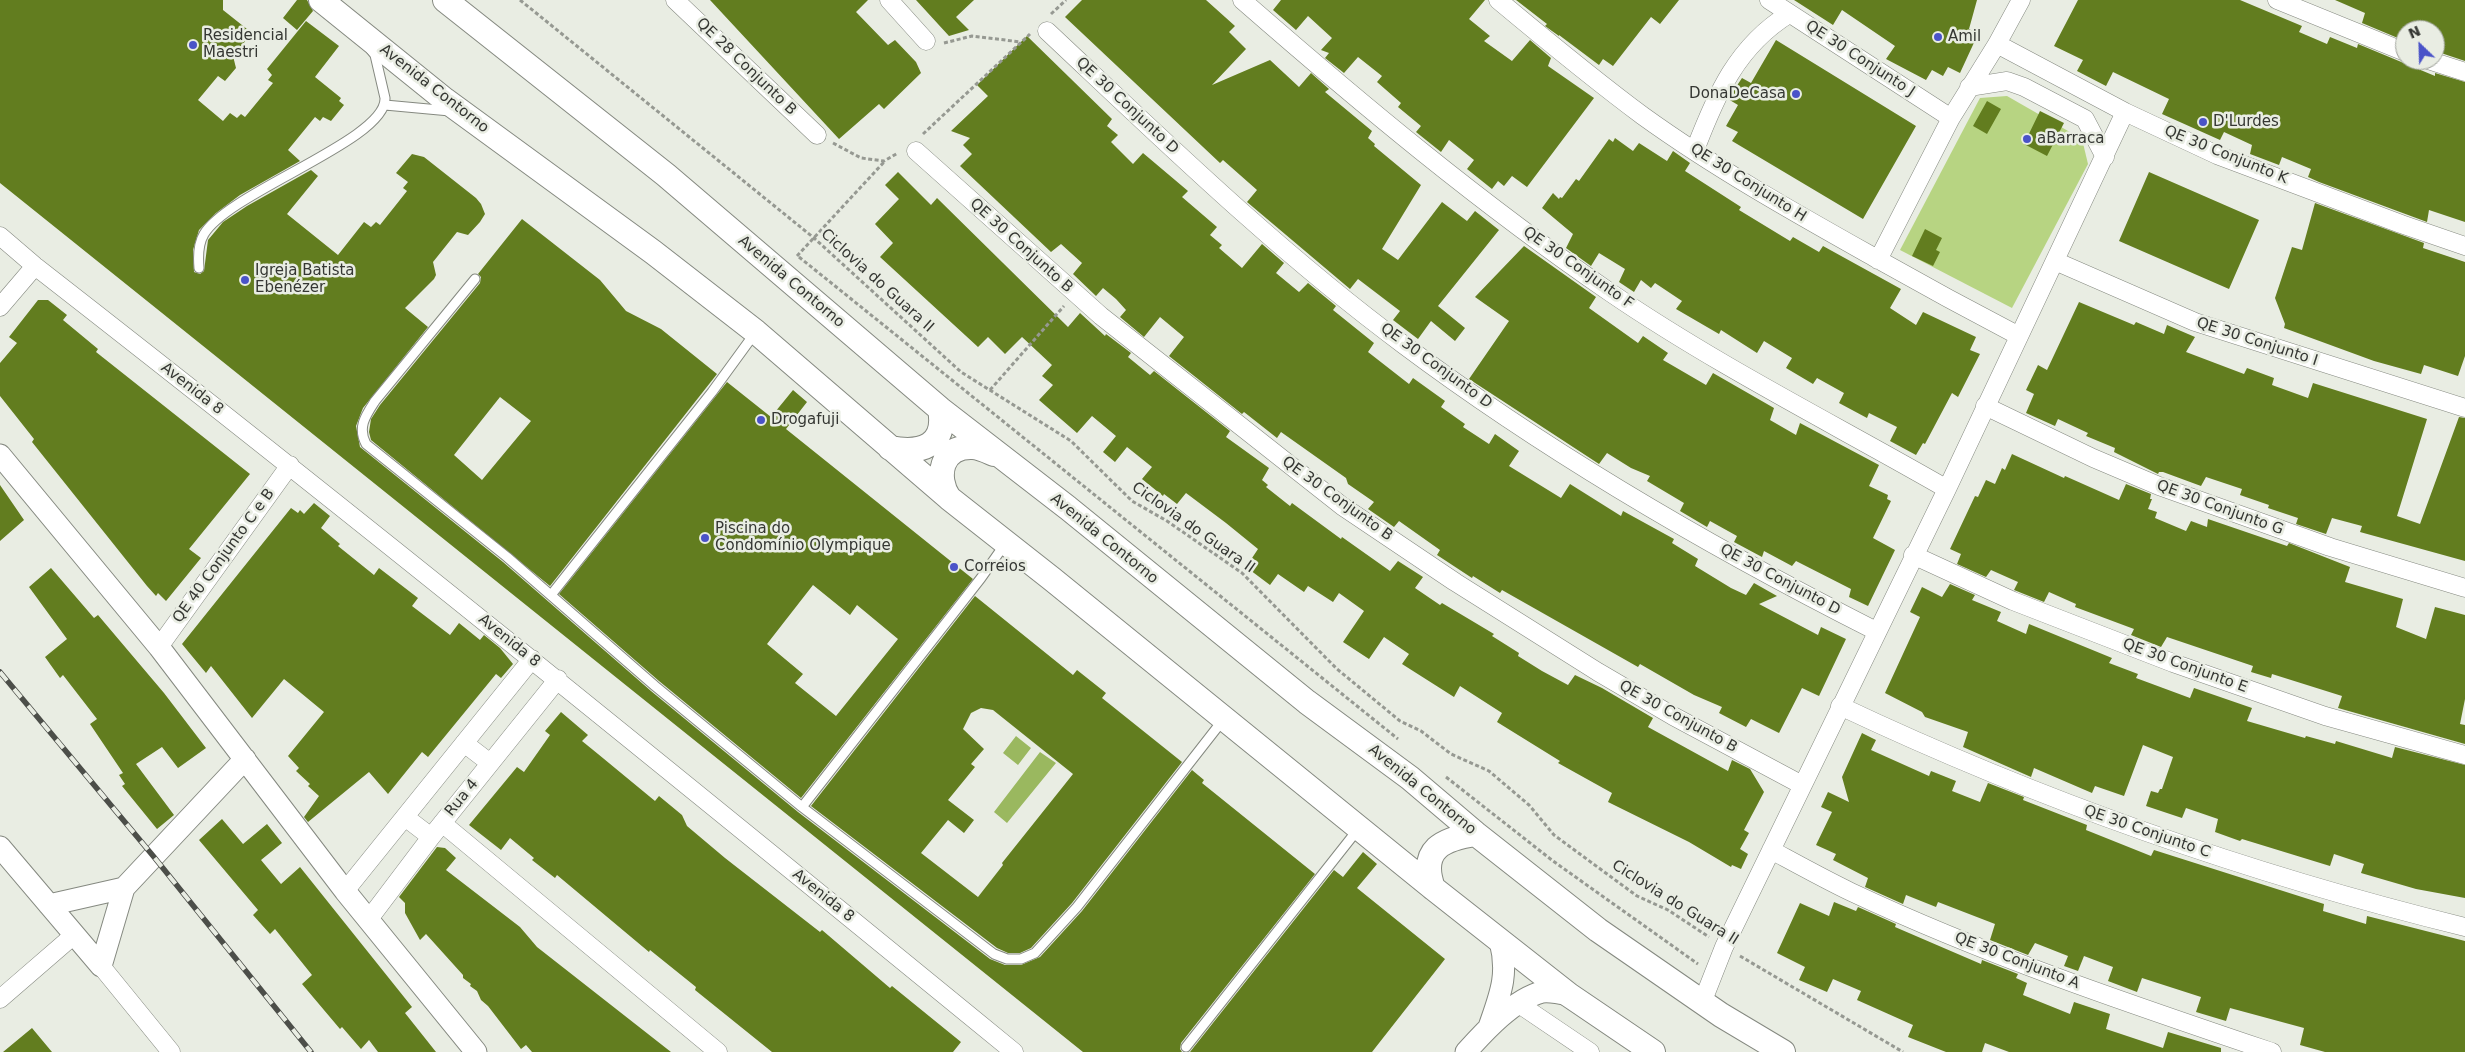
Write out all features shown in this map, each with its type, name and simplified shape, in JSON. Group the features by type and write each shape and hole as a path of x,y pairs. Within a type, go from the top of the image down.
{"main road":[{"name":"Avenida Contorno","path":"321,0 476,122 653,252 756,332 1005,544 1052,579 1433,888 1569,994 1653,1052"},
{"name":"Avenida Contorno","path":"445,0 666,175 940,409 1068,508 1308,702 1410,778 1476,834 1598,930 1702,1002 1783,1052"},
{"path":"890,448 916,451 926,447 934,440 940,430 942,420 940,409"},
{"path":"949,498 942,488 940,477 943,465 950,455 960,449 972,447 996,454"},
{"path":"1433,888 1428,875 1428,868 1435,849 1446,840 1476,834"}],"street":[{"name":"QE 28 Conjunto B","path":"675,0 817,135"},
{"path":"889,0 926,42"},
{"name":"QE 30 Conjunto F","path":"1242,0 1391,128 1484,200 1611,292 1703,352 1947,489"},
{"name":"QE 30 Conjunto H","path":"1498,0 1558,50 1637,111 1695,150 1821,229 1931,291 2019,336"},
{"name":"QE 30 Conjunto J","path":"1769,0 1951,118"},
{"path":"1878,260 1951,118 1997,44 2021,0"},
{"path":"2276,0 2395,48"},
{"path":"1695,150 1715,100 1751,46 1762,33 1789,14"},
{"name":"QE 30 Conjunto D","path":"1043,26 1216,189 1310,271 1418,355 1552,447 1637,499 1777,581 1876,631"},
{"name":"QE 30 Conjunto K","path":"1997,44 2125,112 2218,155 2465,246"},
{"path":"2445,66 2465,72"},
{"path":"1969,87 2007,82 2024,87 2085,120 2105,157"},
{"path":"1702,1002 1724,947 1913,555 1947,489 2125,112"},
{"name":"QE 30 Conjunto B","path":"912,146 1075,294 1276,455 1359,518 1455,582 1598,672 1673,716 1802,785"},
{"name":"Avenida 8","path":"0,236 35,266 290,465 558,679 1014,1052"},
{"name":"QE 30 Conjunto I","path":"2056,261 2195,322 2465,408"},
{"path":"0,307 35,266"},
{"name":"QE 30 Conjunto G","path":"1985,406 2093,458 2159,486 2330,547 2465,588"},
{"path":"0,455 158,647 345,891 476,1052"},
{"name":"QE 40 Conjunto C e B","path":"158,647 290,465"},
{"name":"QE 30 Conjunto E","path":"1913,555 2040,612 2174,663 2324,716 2465,755"},
{"path":"345,891 532,659"},
{"name":"Rua 4","path":"369,919 442,823 558,679"},
{"name":"QE 30 Conjunto C","path":"1840,706 1921,744 2090,814 2165,840 2301,881 2404,912 2465,927"},
{"path":"464,743 490,763"},
{"path":"101,966 124,888 244,759"},
{"path":"405,817 431,837"},
{"path":"442,823 718,1052"},
{"path":"0,847 171,1052"},
{"name":"QE 30 Conjunto A","path":"1771,850 1850,892 1965,942 2078,986 2272,1052"},
{"path":"48,905 124,888"},
{"path":"0,999 74,935"},
{"path":"1489,1027 1504,981 1504,957 1500,941"},
{"path":"1466,1052 1489,1027 1519,1004 1542,992 1569,994"},
{"path":"1519,1004 1590,1052"}],"lane":[{"path":"199,268 198,252 203,235 216,220 258,190 325,155 355,135 370,124 385,105 375,55 355,28"},
{"path":"385,105 454,112 476,122"},
{"path":"475,279 375,400 362,423 362,436 366,444 508,556 655,686 802,807 994,954 1007,960 1021,959 1035,953 1077,907 1224,719"},
{"path":"551,595 706,400 756,332"},
{"path":"802,807 981,578 1005,544"},
{"path":"1186,1047 1359,828"}],"path":[{"name":"Ciclovia do Guara II","path":"520,0 814,238 961,372 1071,441 1132,501 1167,521 1242,573 1337,669 1400,721 1421,731 1451,754 1488,771 1528,806 1561,841 1637,896 1668,910 1724,947 1903,1052"},
{"path":"797,256 884,161 912,146 1022,42 1043,26 1066,0"},
{"path":"926,42 948,44 972,36 1022,42"},
{"path":"817,135 861,158 884,161"},
{"path":"790,251 1405,745"},
{"path":"990,390 1075,294"},
{"path":"1444,776 1561,866 1679,952 1714,973"}],"shaded area":[{"path":"2007,96 2082,139 2088,164 2012,308 1900,250 1980,98"},
{"path":"1016,736 1031,748 1018,765 1003,753"},
{"path":"1040,752 1056,763 1007,823 994,812"}],"building":[{"path":"0,0 223,0 223,10 252,33 233,56 236,68 225,81 218,76 198,100 223,121 230,113 237,118 241,114 245,117 273,83 268,80 272,75 267,69 306,21 339,46 315,77 341,98 339,101 344,105 331,121 323,117 320,121 315,117 288,150 300,161 240,195 216,213 199,230 193,250 194,272 200,274 204,271 208,240 223,222 247,206 311,170 318,176 287,214 338,255 364,222 371,227 376,222 380,225 407,191 403,188 408,182 396,173 412,154 424,157 476,198 485,214 480,222 468,235 457,232 433,262 436,275 434,279 405,308 428,327 363,408 356,426 360,447 503,562 651,691 798,812 990,959 1005,965 1021,965 1040,957 1082,911 1192,770 1204,780 1202,783 1315,874 1181,1043 1180,1049 1182,1052 1083,1052 0,183"},
{"path":"297,0 307,0 313,11 297,30 283,18"},
{"path":"710,0 868,0 856,12 888,45 895,40 916,62 921,73 884,109 879,104 839,139"},
{"path":"916,0 974,0 956,17 969,30 949,36"},
{"path":"1082,0 1206,0 1235,26 1229,32 1246,49 1212,85 1270,60 1299,87 1311,73 1329,89 1325,92 1372,131 1368,138 1375,144 1374,146 1421,185 1382,249 1398,260 1442,202 1467,221 1475,211 1499,230 1438,306 1465,328 1455,341 1431,321 1418,339 1393,320 1400,311 1358,279 1350,289 1247,202 1257,190 1223,160 1220,163 1065,17"},
{"path":"1281,0 1485,0 1469,19 1490,36 1484,41 1512,61 1530,40 1551,58 1548,66 1594,98 1527,187 1512,176 1504,186 1498,181 1492,189 1467,169 1474,160 1449,140 1441,152 1416,132 1421,126 1398,107 1401,103 1377,82 1382,76 1358,57 1344,73 1325,58 1329,53 1321,50 1332,38 1308,16 1296,30 1273,10"},
{"path":"1516,0 1679,0 1660,24 1651,17 1613,66 1603,59 1599,65 1545,26 1547,24"},
{"path":"1794,0 1977,0 1969,29 1978,34 1960,73 1948,67 1943,76 1932,70 1926,80 1886,59 1895,46 1842,10 1833,25"},
{"path":"2078,0 2240,0 2302,26 2299,32 2327,44 2330,37 2357,48 2358,44 2395,59 2395,70 2421,70 2435,76 2435,73 2465,82 2465,222 2429,210 2427,222 2319,182 2308,177 2311,169 2282,157 2279,165 2250,154 2252,145 2224,132 2220,140 2162,114 2169,99 2113,72 2106,86 2077,71 2083,60 2054,46"},
{"path":"2335,0 2465,0 2465,61 2445,54 2445,20 2395,20 2395,37 2362,23 2365,13"},
{"path":"1027,36 1112,119 1107,126 1118,135 1111,142 1133,164 1143,153 1188,191 1182,197 1217,227 1210,235 1222,245 1219,248 1242,268 1262,244 1284,263 1276,273 1299,292 1308,283 1336,306 1333,310 1374,343 1368,352 1409,384 1413,378 1445,401 1441,407 1465,424 1463,427 1489,444 1495,434 1519,451 1509,466 1561,498 1570,484 1621,516 1623,511 1674,539 1672,543 1698,559 1695,566 1731,588 1746,595 1754,583 1777,596 1759,604 1818,635 1821,627 1846,639 1819,696 1802,688 1779,733 1751,719 1746,727 1719,713 1722,707 1694,695 1640,664 1638,667 1502,590 1500,593 1473,576 1472,578 1437,555 1440,550 1399,521 1394,527 1368,509 1374,502 1348,484 1346,478 1281,432 1277,438 1244,412 1242,414 1169,356 1184,337 1160,317 1144,337 1120,317 1126,310 1116,299 1103,288 1096,296 1073,274 1082,263 1061,244 1051,252 960,166 972,154 963,145 970,138 951,131 988,96 977,85"},
{"path":"1776,40 1916,126 1863,219 1732,141 1738,132 1726,126 1738,105 1728,99 1742,78 1751,83"},
{"path":"1987,101 2001,109 1987,134 1973,126"},
{"path":"2040,111 2064,123 2047,156 2024,144"},
{"path":"1615,138 1633,151 1639,143 1667,161 1673,151 1690,163 1685,171 1741,207 1739,210 1790,241 1793,237 1819,252 1823,246 1901,289 1890,308 1916,325 1923,312 1976,337 1970,350 1980,354 1958,397 1952,393 1925,444 1923,443 1916,455 1890,441 1897,427 1869,413 1867,418 1839,403 1844,393 1817,378 1813,384 1786,368 1792,358 1764,341 1757,353 1721,330 1719,334 1676,309 1682,301 1655,283 1651,288 1641,280 1634,292 1619,282 1625,269 1599,253 1591,266 1566,248 1573,234 1542,208 1553,193 1559,199 1560,197 1562,198 1576,179 1579,181 1609,139 1613,142"},
{"path":"898,172 931,205 937,198 1068,327 1080,313 1105,336 1106,334 1131,353 1128,357 1150,375 1154,371 1230,431 1226,437 1269,468 1262,480 1268,485 1266,487 1290,506 1292,503 1341,539 1342,537 1390,571 1398,561 1423,577 1415,588 1440,605 1442,603 1494,634 1492,636 1519,653 1518,656 1542,671 1568,685 1575,675 1602,688 1653,718 1648,727 1728,771 1732,760 1750,769 1764,792 1744,830 1749,833 1740,849 1748,854 1741,869 1732,865 1731,867 1689,842 1608,802 1612,793 1558,763 1560,761 1497,722 1502,713 1460,686 1454,697 1402,664 1409,654 1384,637 1369,659 1343,642 1364,611 1339,593 1333,602 1308,586 1304,592 1278,574 1270,585 1246,567 1258,549 1226,523 1186,493 1177,504 1164,494 1163,496 1142,479 1152,467 1127,447 1115,462 1103,452 1116,436 1092,416 1077,433 1039,400 1053,385 1042,376 1052,365 1022,337 1005,354 988,337 978,347 880,257 893,243 875,224 899,199 885,185"},
{"path":"2149,172 2259,220 2229,289 2119,241"},
{"path":"2315,203 2424,243 2423,248 2465,262 2465,356 2458,376 2424,365 2421,374 2374,361 2284,328 2285,324 2275,298 2292,247 2302,250"},
{"path":"522,219 600,280 626,311 661,329 717,374 550,586 371,440 369,432 371,419 380,405 480,283 481,277 478,274","holes":["500,397 531,421 482,480 454,455"]},
{"path":"1925,229 1942,238 1936,250 1940,252 1933,266 1912,256"},
{"path":"1524,246 1596,297 1589,308 1638,343 1643,336 1668,353 1663,360 1706,385 1713,373 1774,408 1770,420 1796,435 1800,423 1879,465 1869,486 1888,495 1887,499 1891,501 1873,538 1895,550 1868,606 1849,597 1851,589 1796,561 1792,566 1764,551 1762,557 1734,542 1737,536 1710,521 1707,527 1680,511 1684,503 1647,481 1650,476 1631,468 1607,453 1599,464 1469,379 1509,321 1475,297"},
{"path":"38,300 48,300 67,315 63,320 98,349 96,352 250,474 189,549 201,558 166,601 158,593 156,596 147,586 32,442 34,439 0,396 0,363 17,343 9,337"},
{"path":"2079,302 2134,325 2136,322 2164,334 2167,325 2195,337 2186,352 2244,374 2247,368 2274,378 2272,385 2308,398 2313,383 2427,419 2397,516 2420,524 2459,417 2465,418 2465,561 2360,532 2362,526 2332,518 2326,534 2296,524 2298,518 2268,508 2269,505 2240,495 2242,489 2206,477 2201,486 2163,472 2158,474 2114,452 2115,448 2086,436 2088,433 2058,419 2055,426 2026,413 2034,394 2026,390 2038,365 2047,370"},
{"path":"727,382 771,417 793,390 807,402 786,429 973,579 801,798 659,681 559,594","holes":["813,585 850,615 857,605 898,639 836,716 795,683 803,674 767,644"]},
{"path":"2012,454 2064,478 2065,476 2119,500 2126,484 2151,494 2150,499 2152,499 2148,509 2157,512 2155,518 2186,531 2191,521 2207,527 2208,519 2287,546 2289,543 2350,567 2345,582 2403,599 2396,627 2426,639 2435,607 2465,615 2465,699 2460,724 2465,725 2465,744 2338,708 2342,696 2272,674 2271,678 2251,672 2253,666 2167,637 2161,647 2131,635 2134,629 2075,607 2076,604 2049,592 2044,602 2014,590 2018,582 1991,570 1986,577 1957,564 1961,554 1950,549 1975,496 1978,497 1986,480 1995,484 2002,468 2005,470"},
{"path":"0,485 24,520 0,541"},
{"path":"314,503 330,516 321,528 340,544 338,546 374,575 379,568 418,598 412,606 450,635 459,623 480,640 484,635 500,648 513,664 501,678 496,674 428,757 422,752 388,794 369,772 308,822 304,817 319,796 308,786 310,784 296,771 299,768 288,756 324,712 284,679 252,718 211,666 206,673 182,644 291,508 298,513 300,510 304,514"},
{"path":"51,568 94,618 98,615 164,693 206,748 178,768 162,747 136,764 174,815 157,829 122,786 125,784 119,775 123,773 90,724 97,719 63,675 60,678 45,657 67,639 29,587"},
{"path":"1950,584 1975,595 1972,600 2001,612 1997,621 2026,634 2029,624 2112,658 2109,663 2138,674 2136,678 2190,698 2194,688 2252,708 2247,721 2305,738 2306,736 2335,744 2336,741 2392,758 2395,747 2465,765 2465,898 2416,889 2361,873 2364,864 2334,854 2330,866 2242,839 2240,841 2215,832 2218,819 2186,808 2182,818 2146,806 2151,791 2158,793 2162,789 2173,757 2143,745 2124,796 2095,786 2092,793 2034,768 2031,777 1963,747 1968,732 1925,717 1922,712 1885,693 1920,617 1910,612 1922,587 1942,597"},
{"path":"975,596 1073,675 1077,670 1106,693 1102,698 1182,762 1072,903 1031,948 1020,953 1008,953 997,948 811,806","holes":["981,708 993,710 1073,774 1002,863 1003,865 978,897 921,853 948,820 964,833 974,820 948,800 975,767 971,764 984,749 963,729 971,713"]},
{"path":"561,712 588,735 582,741 655,801 659,796 682,815 687,826 725,858 820,932 822,930 890,988 892,986 961,1042 953,1052 772,1052 695,990 696,987 650,950 649,952 557,875 555,878 532,860 534,858 510,838 501,850 469,825 517,767 524,772 550,735 545,731"},
{"path":"1862,733 1876,740 1871,750 1929,776 1931,771 1956,781 1952,791 1980,802 1988,783 2024,797 2023,800 2087,825 2086,830 2151,856 2154,850 2324,904 2323,911 2366,924 2367,916 2465,941 2465,1052 2325,1052 2300,1045 2304,1028 2230,1008 2226,1021 2196,1012 2201,997 2142,978 2137,992 2108,981 2113,967 2084,956 2078,971 2064,966 2068,956 2035,943 2028,955 1990,940 1995,924 1938,902 1936,907 1906,895 1903,904 1865,887 1868,878 1833,860 1836,854 1816,845 1832,812 1821,807 1828,792 1849,802 1842,777"},
{"path":"222,819 243,844 267,824 282,843 261,860 281,884 300,867 412,1007 405,1013 436,1052 378,1052 369,1040 361,1049 342,1027 340,1029 302,984 312,975 275,929 270,934 253,915 258,910 199,840"},
{"path":"437,847 445,848 456,858 446,870 520,927 537,947 671,1052 532,1052 526,1045 521,1049 488,1006 481,1000 477,991 470,986 471,984 463,978 463,975 426,934 420,940 405,913 405,903 399,897"},
{"path":"1363,852 1377,864 1357,888 1445,959 1372,1052 1190,1052 1334,870 1343,877"},
{"path":"1834,902 1856,911 1858,907 1896,924 1895,927 1981,964 1982,960 2018,974 2016,978 2027,983 2023,995 2070,1014 2074,1002 2110,1014 2106,1029 2163,1048 2168,1032 2221,1048 2221,1052 2009,1052 1985,1043 1982,1052 1946,1052 1908,1037 1913,1025 1857,1000 1861,991 1833,979 1827,992 1799,980 1805,967 1777,953 1800,903 1829,916"},
{"path":"32,1028 52,1052 3,1052"}],"railway":[{"path":"0,672 154,857 311,1052"}],"place":[{"name":"Amil","path":"1938,37"},
{"name":"Residencial Maestri","path":"193,45"},
{"name":"DonaDeCasa","path":"1796,94"},
{"name":"D'Lurdes","path":"2203,122"},
{"name":"aBarraca","path":"2027,139"},
{"name":"Igreja Batista Ebenézer","path":"245,280"},
{"name":"Drogafuji","path":"761,420"},
{"name":"Piscina do Condomínio Olympique","path":"705,538"},
{"name":"Correios","path":"954,567"}]}
